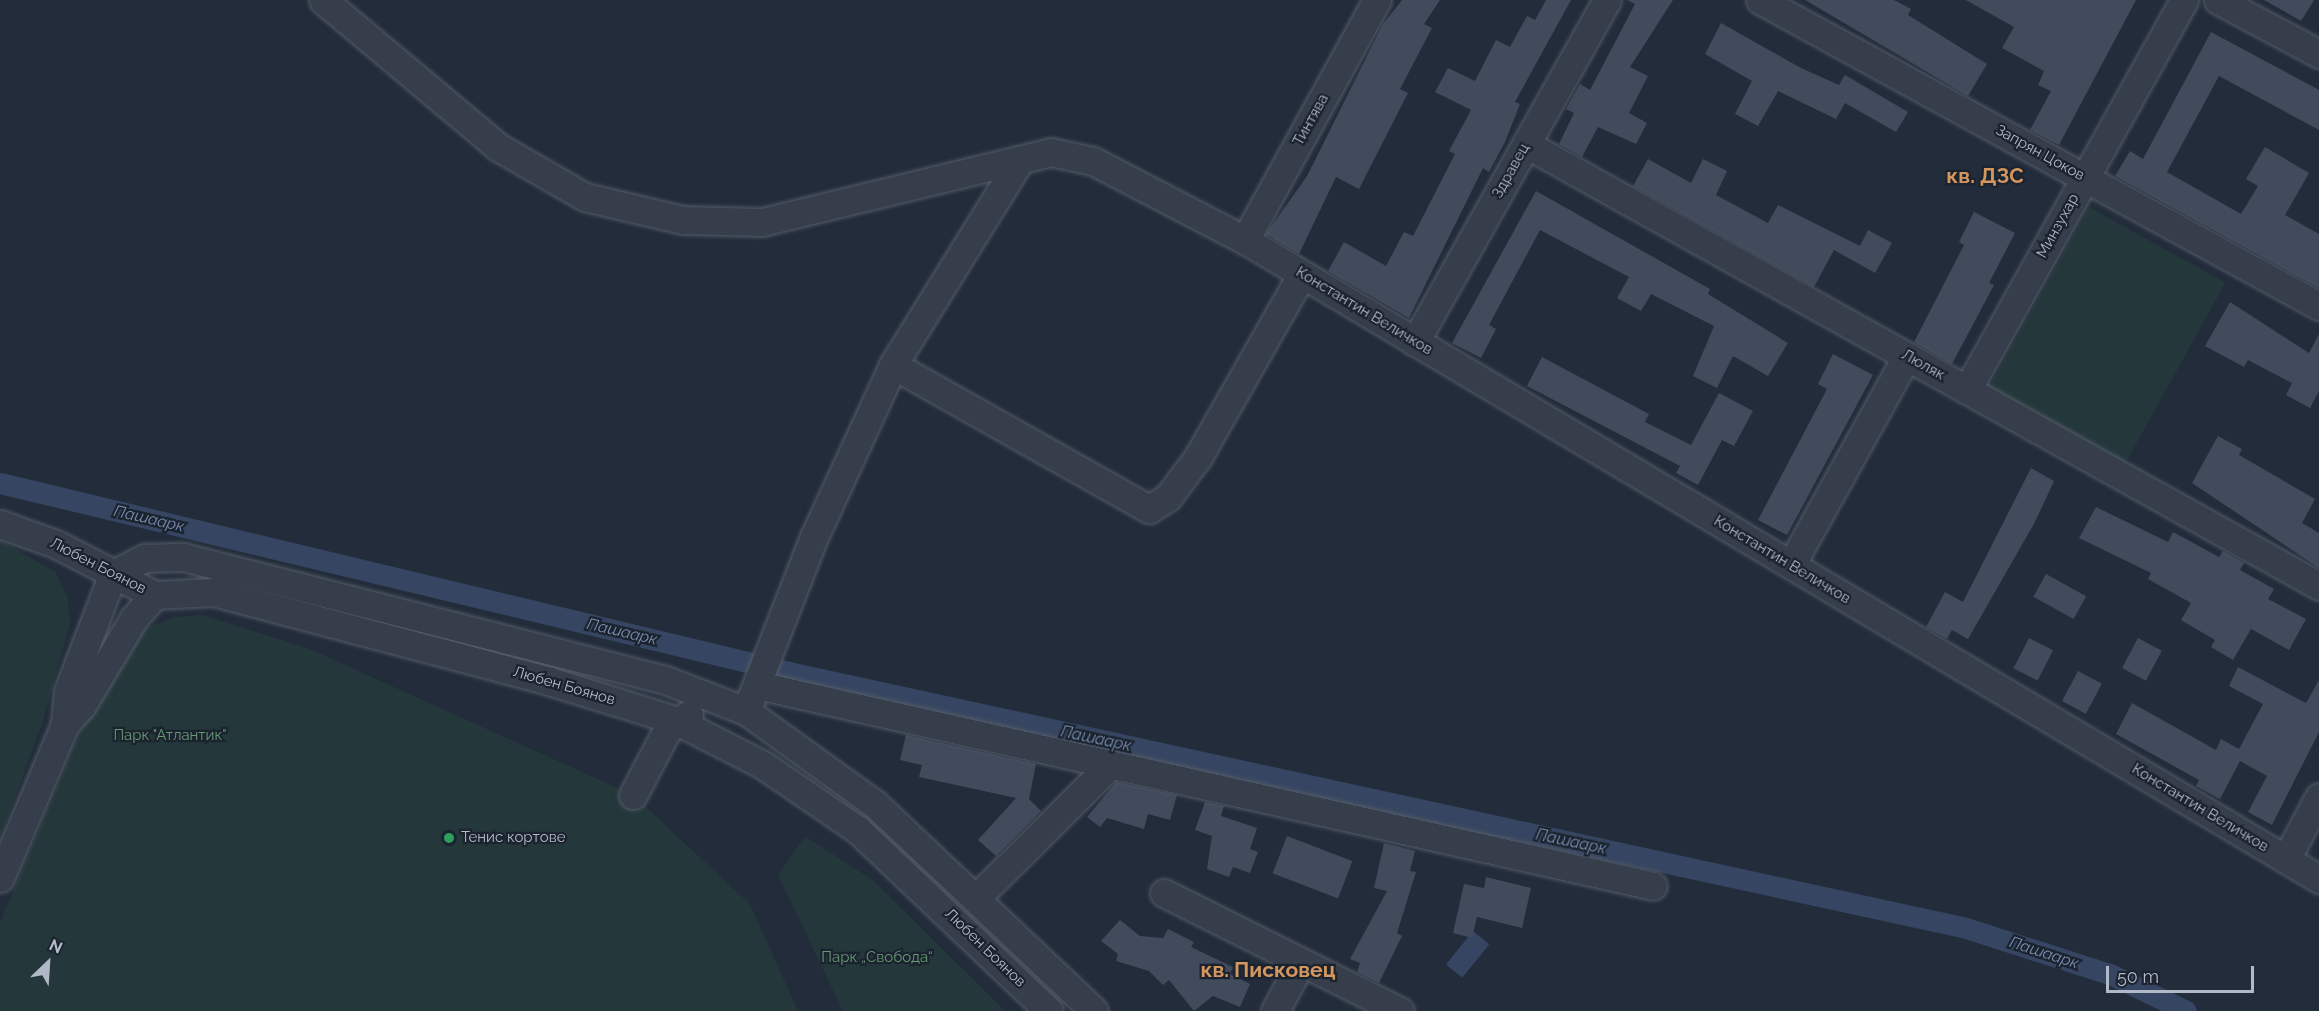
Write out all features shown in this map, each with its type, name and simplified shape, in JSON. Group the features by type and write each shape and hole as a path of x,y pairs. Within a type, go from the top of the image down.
{"street":[{"name":"Константин Величков","path":"323,0 498,147 585,197 661,215 762,222 1069,152 1245,240 2319,879"},
{"name":"Тинтява","path":"1245,240 1377,0"},
{"name":"Здравец","path":"1415,342 1607,0"},
{"name":"Запрян Цоков","path":"1760,0 2319,306"},
{"name":"Минзухар","path":"1967,390 2184,0"},
{"path":"2218,0 2319,54"},
{"name":"Люляк","path":"1526,144 2319,586"},
{"path":"633,795 675,720 746,711 814,537 893,365 1019,162"},
{"path":"893,365 1149,509 1168,497 1198,457 1302,274"},
{"path":"1791,565 1907,356"},
{"name":"Любен Боянов","path":"0,524 120,568 155,595 213,592 549,681 675,720 763,765 858,830 1049,1011"},
{"name":"Любен Боянов","path":"120,568 183,557 663,679 746,711 867,798 978,896 1094,1011"},
{"path":"0,878 64,724 68,691 120,568"},
{"path":"64,724 82,705 134,618 155,595"},
{"path":"758,683 1108,767 1653,886"},
{"path":"978,896 1108,767"},
{"path":"2286,859 2319,797"},
{"path":"1164,893 1400,1011"},
{"path":"1275,1011 1301,962"}],"green space":[{"path":"2089,207 2225,283 2123,467 1987,392"},
{"path":"0,540 55,572 68,598 70,623 43,722 0,838"},
{"name":"Парк \"Атлантик\"","path":"202,615 310,649 633,795 750,904 798,1011 0,1011 0,922 88,712 140,630 175,617"},
{"name":"Парк „Свобода“","path":"805,836 874,881 1005,1011 843,1011 778,875"}],"water":[{"path":"1473,931 1489,944 1462,978 1446,964"}],"building":[{"path":"1402,0 1440,0 1424,24 1432,28 1400,89 1408,93 1359,189 1336,177 1299,254 1266,234 1307,176 1383,24"},
{"path":"1546,0 1571,0 1515,102 1520,104 1505,142 1489,172 1483,168 1409,318 1328,271 1344,242 1386,266 1404,232 1413,236 1455,154 1449,151 1471,110 1435,92 1448,68 1475,81 1496,40 1510,47 1527,16 1535,20"},
{"path":"1627,0 1673,0 1630,67 1648,76 1629,113 1647,123 1636,144 1598,127 1582,157 1559,144 1574,113 1566,109 1580,84 1590,90 1635,4"},
{"path":"1805,0 1894,0 1911,9 1908,15 1987,64 1968,96"},
{"path":"1966,0 2136,0 2059,145 2030,130 2051,91 2038,85 2044,71 2002,48 2014,27"},
{"path":"2264,0 2314,0 2301,21"},
{"path":"1721,23 1801,68 1839,85 1845,75 1908,112 1896,132 1845,103 1836,119 1778,91 1758,126 1735,114 1752,81 1705,54"},
{"path":"2211,32 2319,90 2319,130 2219,76 2167,172 2241,214 2258,186 2246,179 2265,147 2309,173 2285,215 2319,234 2319,288 2115,176 2130,151 2143,159"},
{"path":"1648,159 1691,183 1703,159 1727,171 1716,195 1768,223 1778,205 1860,246 1868,230 1892,243 1875,273 1834,250 1814,287 1633,186"},
{"path":"1536,191 1710,289 1708,294 1788,343 1768,376 1733,356 1717,388 1693,376 1714,326 1651,294 1641,311 1617,298 1629,277 1540,230 1489,325 1496,329 1481,358 1452,343"},
{"path":"1974,212 2015,233 1989,283 1994,285 1952,364 1914,342 1964,245 1959,242"},
{"path":"2230,302 2309,353 2319,334 2319,391 2310,408 2286,395 2292,383 2248,360 2244,367 2205,346"},
{"path":"1833,354 1873,375 1787,535 1758,520 1827,389 1818,384"},
{"path":"1542,357 1649,414 1645,422 1691,445 1719,393 1753,411 1734,446 1722,440 1698,485 1676,473 1680,466 1527,386"},
{"path":"2218,436 2242,449 2239,455 2315,499 2302,523 2319,533 2319,568 2192,483"},
{"path":"2031,468 2054,481 2035,522 1968,639 1952,630 1947,639 1926,627 1945,592 1963,602"},
{"path":"2096,507 2168,542 2173,532 2219,557 2223,551 2244,563 2240,570 2274,589 2268,599 2306,619 2289,650 2251,629 2233,660 2211,647 2215,640 2181,620 2191,603 2148,579 2151,573 2079,538"},
{"path":"2046,574 2086,596 2074,619 2033,597"},
{"path":"2029,638 2053,650 2038,681 2014,668"},
{"path":"2138,638 2162,651 2146,681 2122,668"},
{"path":"2238,667 2306,703 2319,680 2319,732 2272,825 2248,812 2267,776 2240,761 2220,799 2196,786 2199,780 2116,734 2132,703 2216,750 2221,739 2239,749 2263,704 2229,686"},
{"path":"2078,671 2102,684 2086,714 2062,701"},
{"path":"906,735 1036,764 1029,799 1041,811 996,856 978,840 1016,798 919,777 922,765 900,760"},
{"path":"1116,782 1177,795 1170,820 1148,814 1144,829 1107,818 1100,827 1087,817"},
{"path":"1205,802 1224,806 1221,816 1257,828 1250,849 1258,852 1250,873 1233,867 1229,877 1207,869 1212,836 1195,830"},
{"path":"1287,836 1352,861 1338,898 1273,873"},
{"path":"1384,843 1415,851 1410,871 1416,872 1397,933 1402,936 1379,983 1357,972 1360,963 1350,959 1387,891 1374,888"},
{"path":"1486,877 1531,888 1522,928 1477,917 1472,938 1453,933 1464,884 1484,888"},
{"path":"1120,920 1140,936 1163,938 1168,929 1194,942 1191,947 1233,967 1230,974 1250,984 1240,1007 1213,996 1194,1011 1169,980 1163,985 1149,971 1116,961 1118,954 1101,941"}],"waterway":[{"name":"Пашаарк","path":"0,483 793,673 1966,928 2112,975 2186,1011"}],"place":[{"name":"Тенис кортове","path":"449,838"}],"district":[{"name":"кв. ДЗС","path":"1985,176"},
{"name":"кв. Писковец","path":"1268,970"}]}
